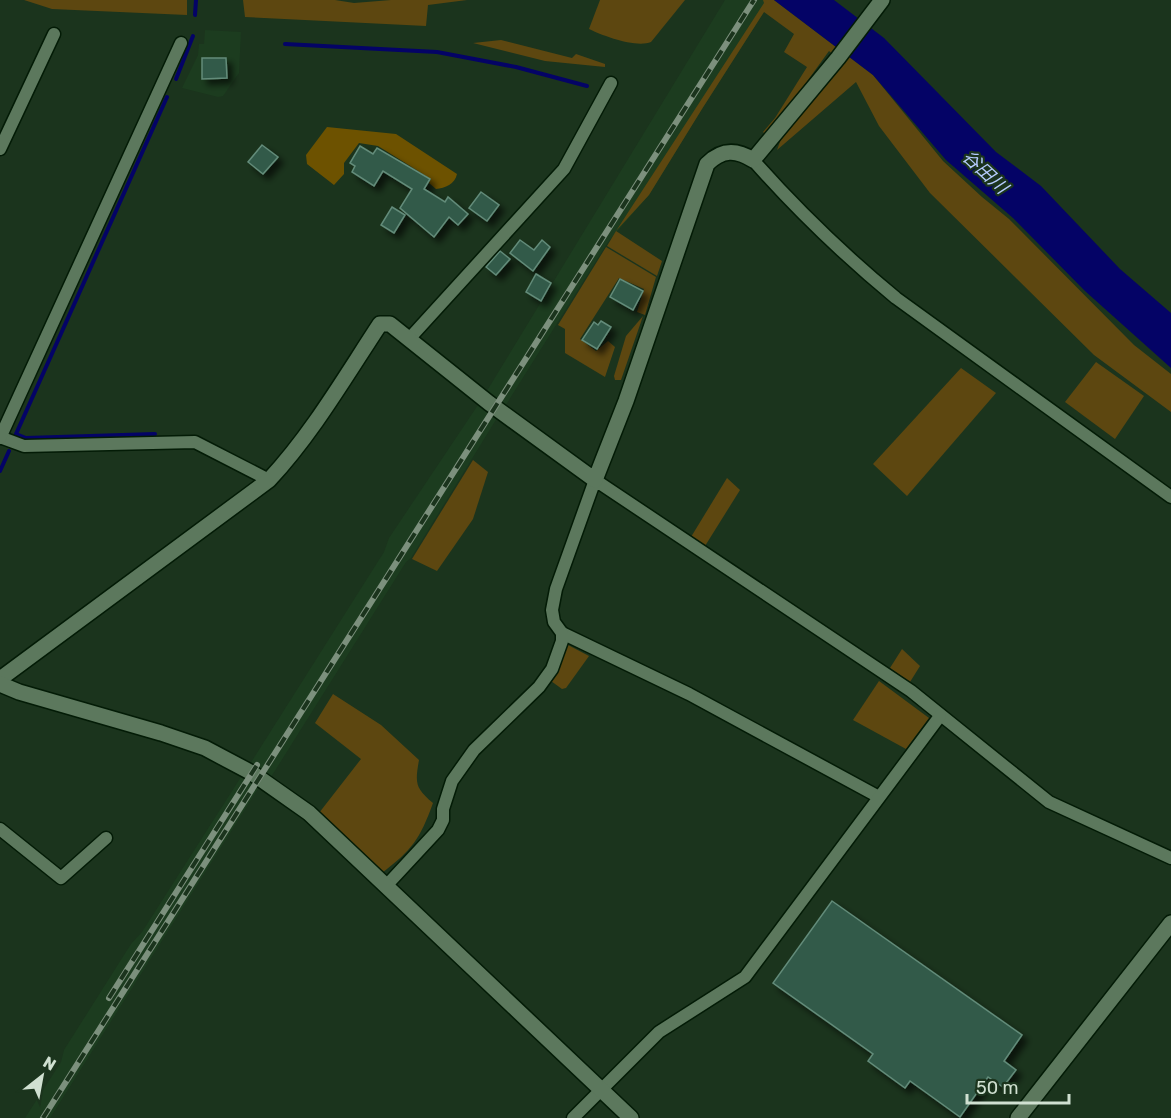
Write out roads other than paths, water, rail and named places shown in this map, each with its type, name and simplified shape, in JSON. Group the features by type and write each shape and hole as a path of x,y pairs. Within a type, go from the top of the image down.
{"street":[{"path":"753,160 838,58 878,5"},
{"path":"0,149 54,34"},
{"path":"181,43 0,437 24,446 195,442 269,480"},
{"path":"409,339 564,169 611,83"},
{"path":"879,797 689,694 562,633 554,622 552,609 556,589 626,401 707,164 722,153 730,152 738,152 753,160 857,266 896,298 1171,497"},
{"path":"0,679 269,480 319,416 380,324 390,324 489,404 595,480 910,691 1049,802 1171,858"},
{"path":"386,886 438,830 443,820 443,809 452,781 474,750 538,687 552,669 562,641 562,633"},
{"path":"0,684 19,692 183,740 221,756 272,786 309,813 631,1118"},
{"path":"573,1118 659,1032 745,977 940,716"},
{"path":"0,829 62,878 106,838"},
{"path":"1018,1118 1171,923"}],"water":[{"name":"谷田川","path":"774,0 834,0 884,38 996,152 1041,186 1120,269 1171,313 1171,368 1085,291 1013,218 946,160 873,75"}],"waterway":[{"path":"195,15 196,0"},
{"path":"176,79 193,36"},
{"path":"285,44 437,52 516,67 587,86"},
{"path":"155,434 26,438 16,434 167,97"},
{"path":"0,471 9,451"}],"railway":[{"path":"43,1118 754,0"},
{"path":"109,998 257,765"}]}
